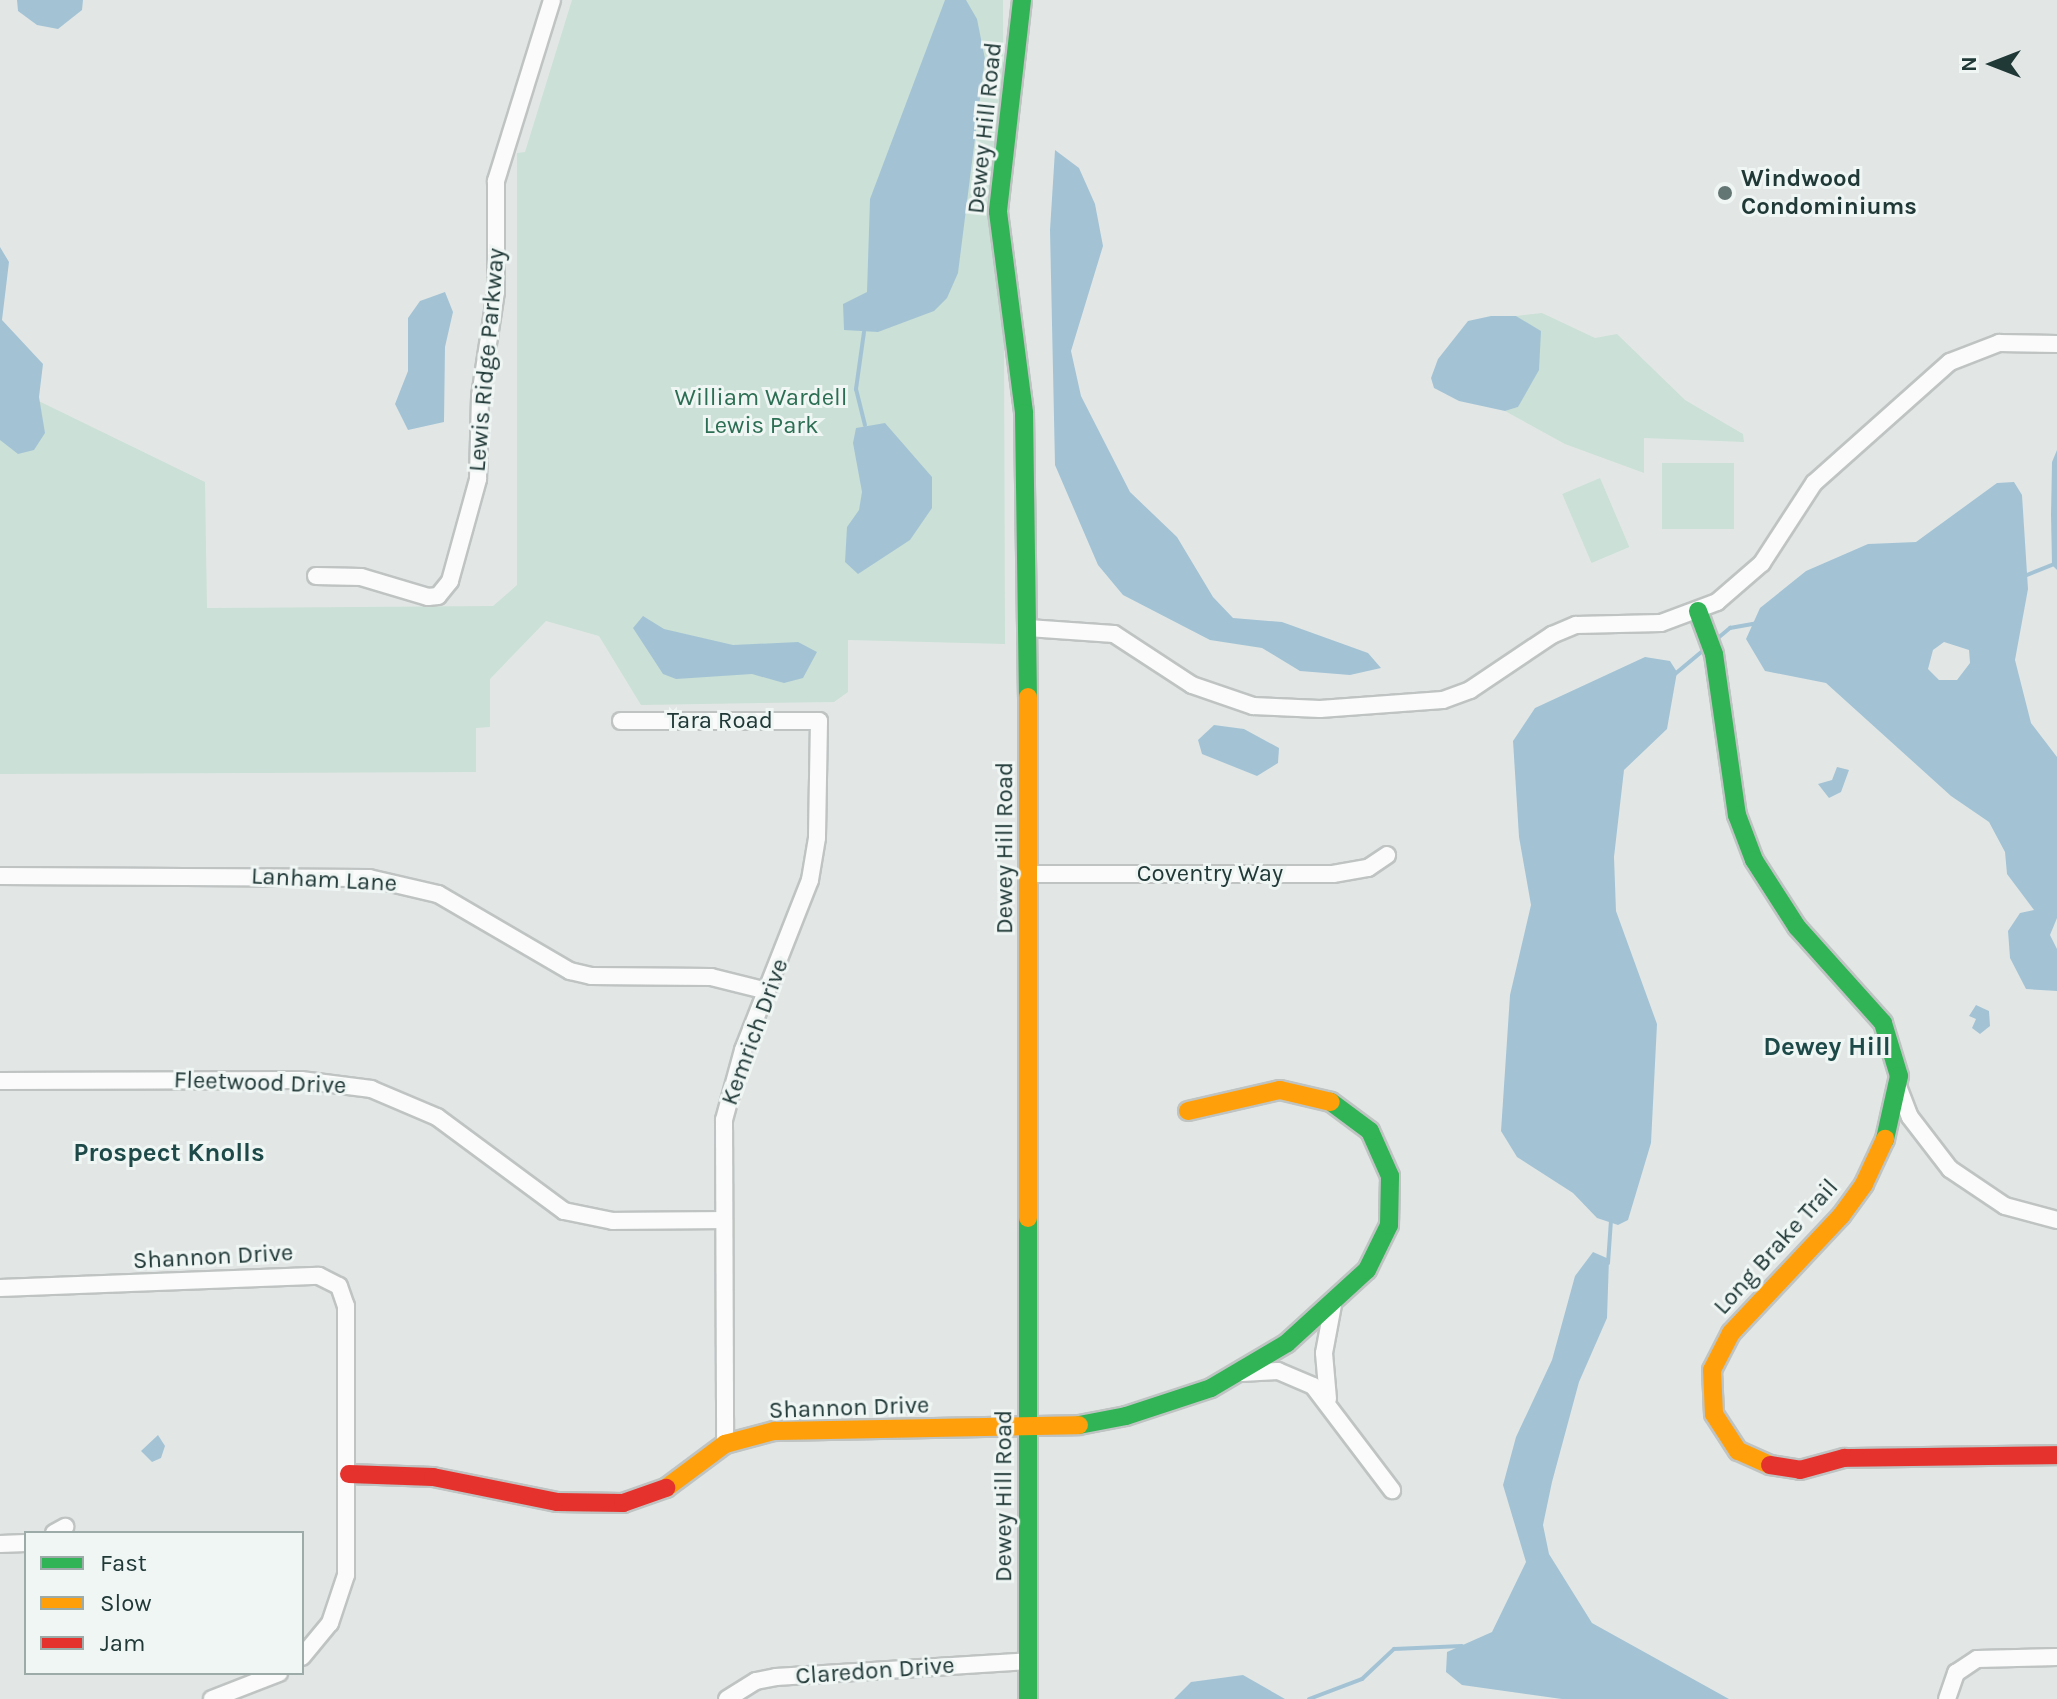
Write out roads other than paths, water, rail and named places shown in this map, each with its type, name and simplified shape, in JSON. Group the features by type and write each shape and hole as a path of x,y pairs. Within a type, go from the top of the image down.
{"street":[{"name":"Lewis Ridge Parkway","path":"316,576 361,577 428,597 438,596 450,581 478,479 480,396 496,292 496,181 552,0"},
{"name":"Dewey Hill Road","path":"1022,0 998,212 1024,413 1029,874 1028,1699"},
{"path":"1028,628 1114,634 1222,699 1253,706 1320,709 1443,700 1470,690 1552,635 1576,625 1661,623 1698,611 1741,585 1814,483 1950,362 1999,343 2057,344"},
{"name":"Long Brake Trail","path":"1698,611 1714,654 1737,815 1754,860 1797,927 1883,1023 1898,1086 1882,1151 1864,1184 1731,1333 1720,1351 1712,1370 1714,1414 1738,1451 1778,1469 1866,1457 2057,1455"},
{"name":"Tara Road","path":"621,721 819,721"},
{"name":"Kemrich Drive","path":"725,1444 721,1220 724,1120 731,1085 810,880 818,823 819,721"},
{"name":"Coventry Way","path":"1029,874 1333,874 1368,868 1387,855"},
{"name":"Lanham Lane","path":"0,876 369,878 438,894 570,971 591,976 711,977 767,991"},
{"name":"Fleetwood Drive","path":"0,1081 301,1080 371,1089 437,1117 564,1211 613,1221 721,1220"},
{"path":"1898,1086 1910,1117 1950,1169 2005,1206 2057,1220"},
{"name":"Shannon Drive","path":"0,1288 330,1279 339,1286 346,1306 349,1474 433,1477 557,1502 623,1503 668,1487 725,1444 807,1428 1029,1430 1126,1416 1240,1373 1333,1305 1367,1270 1389,1225 1390,1176 1370,1131 1331,1102 1280,1090 1188,1111"},
{"path":"1328,1399 1324,1353 1333,1305"},
{"path":"1240,1373 1278,1371 1313,1386 1328,1399 1392,1490"},
{"path":"304,1655 330,1623 341,1600 349,1474"},
{"path":"0,1544 24,1543"},
{"path":"1947,1699 1956,1673 1977,1659 2057,1657"},
{"name":"Claredon Drive","path":"727,1699 756,1681 776,1677 1028,1661"},
{"path":"212,1699 274,1675"}],"water":[{"path":"17,0 83,0 82,10 58,29 37,25 18,11"},
{"path":"945,0 966,0 977,19 985,59 958,273 947,298 934,311 878,332 844,330 843,304 867,292 870,199"},
{"path":"1055,150 1079,168 1095,204 1103,246 1071,351 1081,396 1130,492 1177,537 1213,597 1233,618 1282,622 1368,653 1381,668 1350,675 1300,671 1262,648 1210,640 1123,595 1098,565 1055,465 1050,230"},
{"path":"0,247 9,262 2,320 43,364 39,397 45,433 34,450 18,454 0,440"},
{"path":"445,292 453,312 445,347 444,422 408,430 395,404 408,371 408,318 420,301"},
{"path":"1491,316 1516,316 1541,331 1539,370 1518,407 1505,411 1459,401 1434,388 1431,378 1438,359 1468,321"},
{"path":"885,423 932,477 932,508 910,540 858,574 845,562 847,527 859,510 862,492 853,443 856,428"},
{"path":"2057,450 2057,570 2052,565 2051,515 2052,462"},
{"path":"2014,482 2022,495 2028,589 2015,660 2031,723 2057,757 2057,918 2050,935 2057,949 2057,991 2026,989 2010,958 2008,931 2020,913 2034,910 2007,874 2005,852 1989,822 1951,796 1826,683 1765,671 1746,639 1760,608 1806,571 1868,544 1916,542 1997,483","holes":["1944,642 1969,650 1970,663 1957,680 1939,680 1928,669 1933,650"]},
{"path":"643,616 664,629 733,645 798,642 817,652 803,678 784,683 752,674 676,679 663,674 633,628"},
{"path":"1645,657 1670,661 1677,672 1667,729 1624,770 1614,857 1616,911 1657,1024 1651,1143 1628,1220 1618,1225 1597,1218 1573,1193 1517,1157 1501,1131 1510,995 1531,905 1519,837 1513,741 1535,708"},
{"path":"1214,725 1244,729 1279,748 1278,763 1257,776 1202,754 1198,740"},
{"path":"1837,767 1849,770 1841,792 1829,798 1818,784 1832,780"},
{"path":"1976,1005 1989,1011 1990,1026 1980,1034 1972,1028 1976,1019 1969,1016"},
{"path":"1593,1252 1609,1259 1607,1318 1579,1382 1552,1482 1543,1525 1549,1554 1592,1623 1729,1699 1562,1699 1462,1685 1446,1672 1447,1652 1492,1632 1526,1562 1503,1485 1516,1437 1552,1360 1575,1276"},
{"path":"158,1435 165,1446 161,1458 152,1462 141,1451"},
{"path":"1243,1675 1285,1699 1174,1699 1191,1682"}],"waterway":[{"path":"864,332 856,389 865,425"},
{"path":"2022,577 2057,563"},
{"path":"1718,638 1730,628 1757,623"},
{"path":"1675,674 1705,649"},
{"path":"1608,1263 1611,1220"},
{"path":"1309,1699 1362,1679 1394,1649 1462,1646"}],"place":[{"name":"Windwood Condominiums","path":"1725,193"}],"district":[{"name":"Dewey Hill","path":"1827,1047"},
{"name":"Prospect Knolls","path":"169,1153"}],"park label":[{"name":"William Wardell Lewis Park","path":"761,412"}]}
